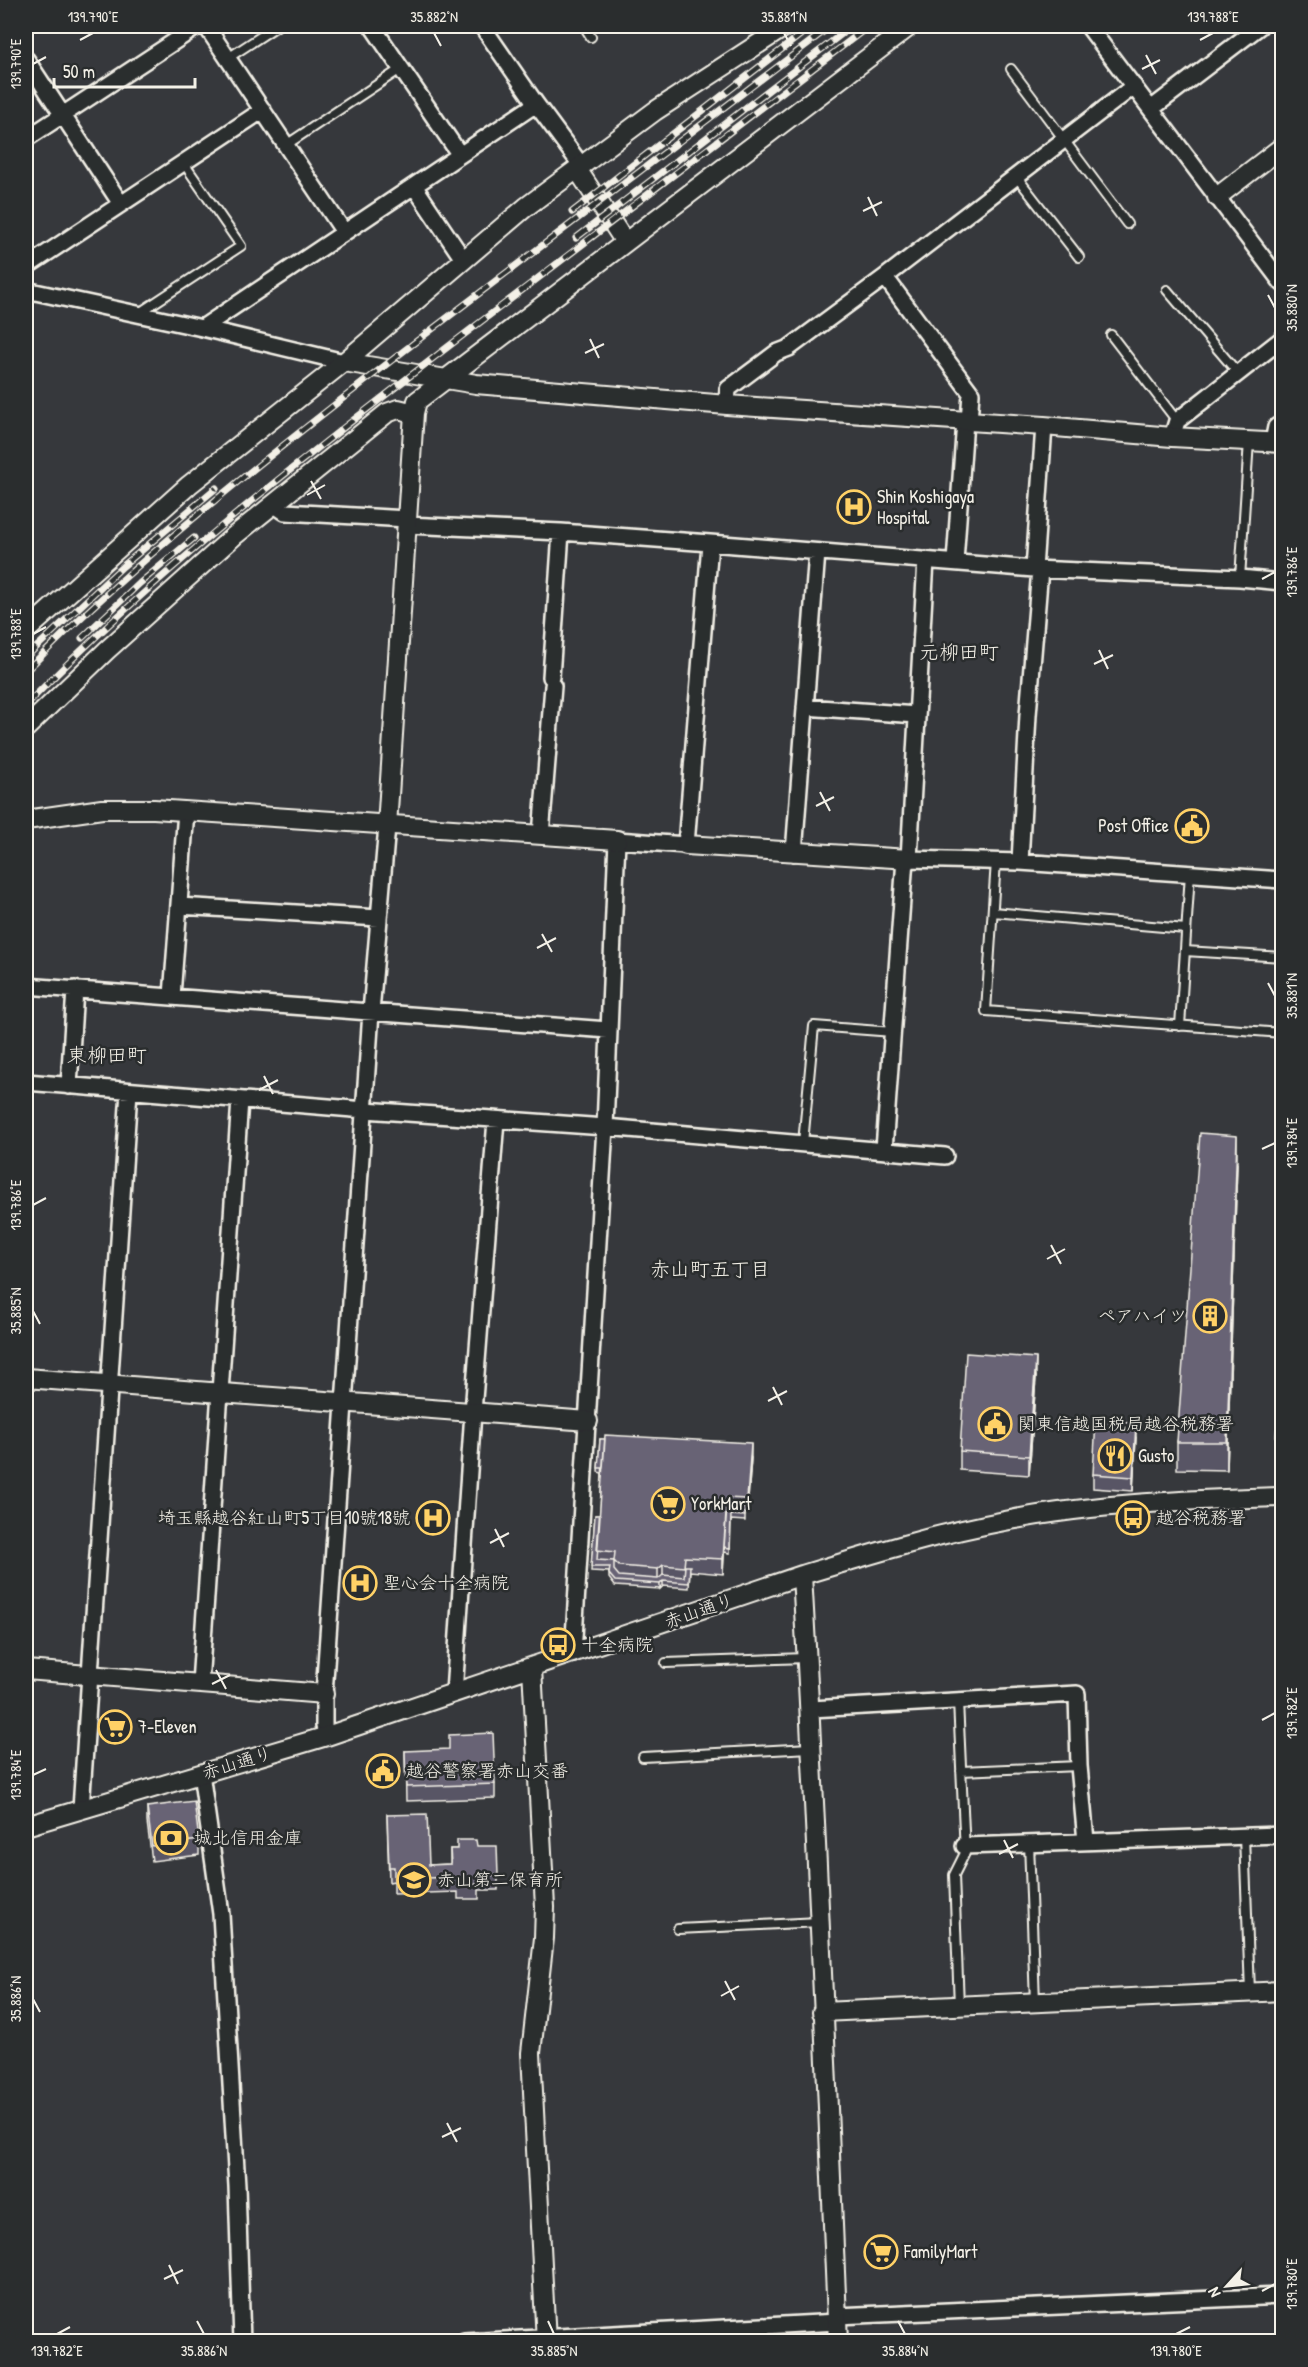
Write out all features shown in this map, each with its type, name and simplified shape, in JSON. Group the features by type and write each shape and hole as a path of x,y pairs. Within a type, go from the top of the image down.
{"street":[{"path":"26,140 198,26"},
{"path":"207,26 344,232"},
{"path":"372,26 460,155"},
{"path":"483,26 579,167 625,242"},
{"path":"28,623 189,485 344,362 526,207 656,111 786,26"},
{"path":"327,1736 324,1726 324,1694 371,1012 387,826 414,413 417,401 910,26"},
{"path":"1088,26 1282,283"},
{"path":"1151,109 1260,26"},
{"path":"26,59 121,204"},
{"path":"727,405 728,389 776,353 789,348 885,277 1134,86"},
{"path":"202,328 536,104"},
{"path":"26,267 263,110"},
{"path":"1217,196 1282,147"},
{"path":"414,186 464,259"},
{"path":"885,277 971,393 955,562"},
{"path":"26,290 202,328 344,362 444,380 488,385 967,422 1174,429 1249,441 1278,443 1276,427 1282,423"},
{"path":"1174,429 1282,339"},
{"path":"26,728 107,650 273,504 387,413 398,409 414,413"},
{"path":"1020,862 1044,426"},
{"path":"273,504 285,512 407,522 1037,569 1282,582"},
{"path":"541,835 561,532"},
{"path":"686,845 710,543"},
{"path":"794,854 817,552"},
{"path":"884,1150 907,859 926,560"},
{"path":"805,707 916,715"},
{"path":"26,820 102,809 186,811 794,854 1020,862 1282,880"},
{"path":"172,996 186,811"},
{"path":"573,1654 604,1126 617,840"},
{"path":"179,906 379,918"},
{"path":"26,986 608,1030"},
{"path":"69,1086 75,989"},
{"path":"26,1082 496,1120 604,1126 945,1156"},
{"path":"81,1809 129,1091"},
{"path":"200,1684 240,1100"},
{"path":"454,1693 496,1120"},
{"path":"26,1378 588,1421"},
{"name":"赤山通り","path":"26,1826 327,1736 802,1575 956,1531 1012,1520 1161,1502 1282,1497"},
{"path":"802,1575 811,1709 822,2012 838,2342"},
{"path":"532,1668 545,1907 544,1938 531,2053 546,2340"},
{"path":"26,1670 324,1694"},
{"path":"811,1709 1077,1694 1079,1766 1086,1841"},
{"path":"201,1773 221,1914 237,2186 242,2342"},
{"path":"964,1846 1282,1835"},
{"path":"822,2012 1282,1991"},
{"path":"464,2342 546,2340 837,2319 1282,2296"}],"lane":[{"path":"228,58 277,26"},
{"path":"584,26 591,37"},
{"path":"286,145 402,68"},
{"path":"1011,69 1127,224"},
{"path":"138,314 241,246 183,162"},
{"path":"1016,176 1079,258"},
{"path":"1167,290 1238,374"},
{"path":"1111,335 1174,429"},
{"path":"1240,578 1249,441"},
{"path":"996,861 986,1011 1282,1034"},
{"path":"1180,1026 1190,873"},
{"path":"993,912 1186,928"},
{"path":"1185,951 1282,957"},
{"path":"804,1143 814,1026 893,1032"},
{"path":"666,1663 807,1658"},
{"path":"958,1701 965,1853 954,1875 959,2006"},
{"path":"643,1757 812,1748"},
{"path":"961,1772 1079,1766"},
{"path":"1244,1836 1250,1992"},
{"path":"1029,1843 1035,2002"},
{"path":"678,1929 819,1922"}],"building":[{"name":"ペアハイツ","path":"1200,1133 1237,1136 1227,1442 1177,1442"},
{"path":"1282,1335 1282,1442 1276,1441"},
{"path":"966,1353 1036,1358 1029,1456 960,1451"},
{"path":"1096,1420 1136,1423 1133,1477 1093,1474"},
{"path":"605,1435 751,1443 747,1499 727,1498 723,1559 685,1557 684,1567 663,1565 658,1569 619,1566 614,1561 615,1552 597,1550"},
{"path":"600,1439 605,1439 603,1468 598,1468"},
{"path":"727,1507 745,1508 745,1516 731,1515 730,1548 724,1547"},
{"path":"595,1515 600,1515 597,1560 614,1561 614,1570 619,1576 658,1579 663,1575 684,1577 685,1566 690,1566 689,1583 615,1581 609,1574 610,1567 591,1567"},
{"path":"493,1733 495,1784 406,1787 405,1751 449,1749 449,1735"},
{"path":"376,1756 391,1756 391,1779 376,1779"},
{"path":"194,1801 199,1840 152,1846 147,1807"},
{"path":"427,1814 429,1865 451,1864 450,1849 457,1849 457,1840 476,1840 477,1846 497,1846 498,1875 479,1876 479,1884 458,1885 458,1877 394,1879 394,1867 389,1867 387,1815"}],"railway":[{"path":"572,212 812,26"},
{"path":"26,671 118,584 214,501 414,343 831,26"},
{"path":"576,238 852,26"},
{"path":"26,705 126,609 285,474 869,26"},
{"path":"26,657 123,566 216,488"},
{"path":"82,638 140,583 194,538"}],"place":[{"name":"Shin Koshigaya Hospital","path":"854,507"},
{"name":"Post Office","path":"1192,826"},
{"name":"ペアハイツ","path":"1210,1316"},
{"name":"関東信越国税局越谷税務署","path":"995,1424"},
{"name":"Gusto","path":"1115,1456"},
{"name":"YorkMart","path":"668,1504"},
{"name":"埼玉縣越谷紅山町5丁目10號18號","path":"433,1518"},
{"name":"越谷税務署","path":"1133,1518"},
{"name":"聖心会十全病院","path":"360,1583"},
{"name":"十全病院","path":"558,1645"},
{"name":"7-Eleven","path":"115,1727"},
{"name":"越谷警察署赤山交番","path":"383,1771"},
{"name":"城北信用金庫","path":"171,1838"},
{"name":"赤山第二保育所","path":"414,1880"},
{"name":"FamilyMart","path":"881,2252"}],"district":[{"name":"元柳田町","path":"959,652"},
{"name":"東柳田町","path":"107,1055"},
{"name":"赤山町五丁目","path":"710,1269"}]}
